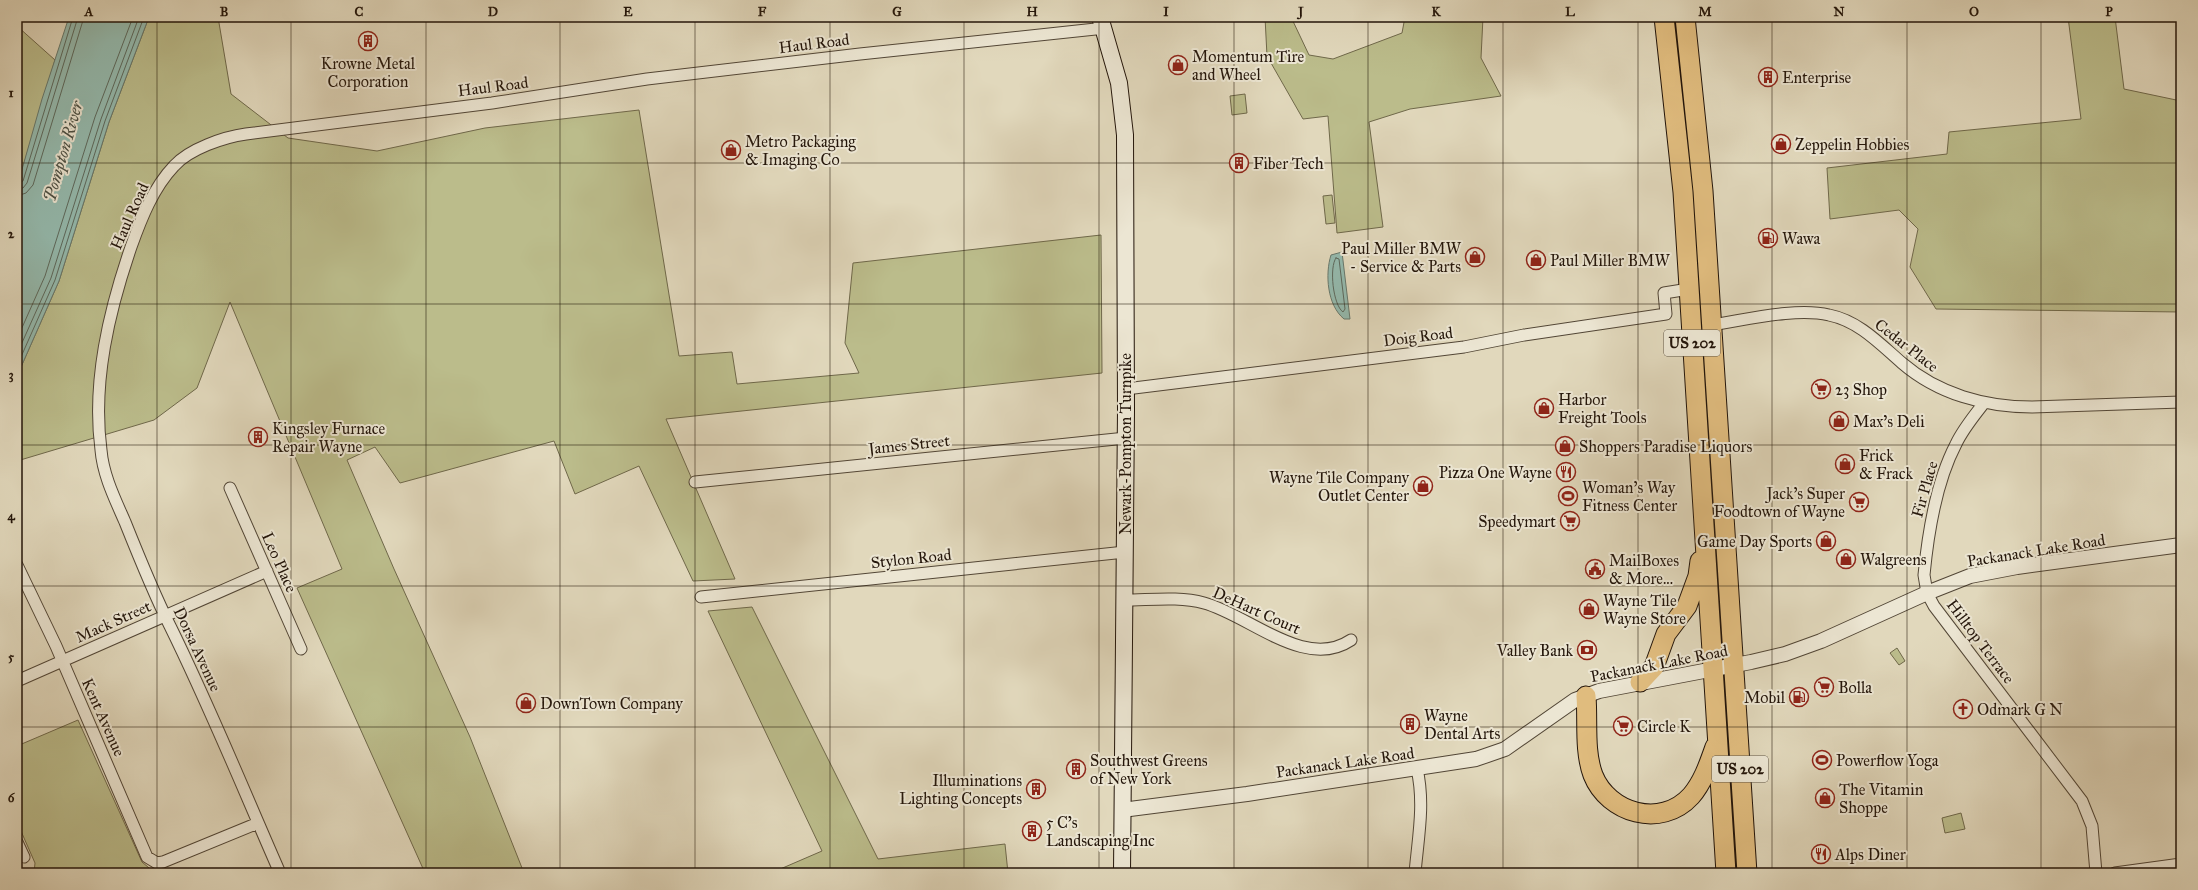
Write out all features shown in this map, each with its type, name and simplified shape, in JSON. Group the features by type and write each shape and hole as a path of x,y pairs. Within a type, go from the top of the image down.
{"highway":[{"name":"US 202","path":"1664,17 1680,155 1726,873"},
{"name":"US 202","path":"1685,17 1700,155 1747,873"},
{"path":"1640,682 1654,667 1666,634 1687,606 1698,576 1705,532"},
{"path":"1586,696 1589,755 1593,774 1606,796 1626,810 1644,814 1658,813 1679,806 1686,801 1703,779 1718,740"}],"main road":[{"name":"Newark-Pompton Turnpike","path":"1102,23 1119,83 1125,136 1126,438 1122,873"}],"street":[{"name":"Haul Road","path":"100,434 100,395 106,339 118,289 136,234 159,185 172,167 203,147 230,136 254,132 492,104 647,79 1102,23"},
{"name":"Doig Road","path":"1126,390 1483,344 1524,335 1666,314 1664,293 1689,289"},
{"name":"Cedar Place","path":"1711,325 1803,312 1831,315 1859,327 1902,363 1935,386 1953,394 1984,403 2011,407 2032,407 2181,402"},
{"name":"Fir Place","path":"1927,592 1924,575 1927,542 1946,470 1957,442 1984,403"},
{"name":"Dorsa Avenue","path":"100,434 104,468 115,498 164,616 280,873"},
{"name":"James Street","path":"695,482 1126,438"},
{"name":"Leo Place","path":"230,488 301,649"},
{"name":"Packanack Lake Road","path":"1122,810 1417,769 1476,759 1504,749 1562,708 1586,696 1612,687 1768,659 1802,648 1927,592 1970,576 1987,572 2181,545"},
{"name":"Stylon Road","path":"701,597 1124,552"},
{"name":"Kent Avenue","path":"17,565 62,661 147,857 157,863 163,862 258,824"},
{"name":"Mack Street","path":"17,681 267,571"},
{"name":"Hilltop Terrace","path":"1927,592 1934,606 2082,801 2092,826 2096,873"},
{"name":"DeHart Court","path":"1124,600 1203,603 1228,612 1273,636 1301,647 1328,649 1341,647 1351,640"},
{"path":"1414,873 1421,818 1421,796 1417,769"},
{"path":"17,842 24,857"},
{"path":"2115,873 2181,864"}],"green space":[{"path":"149,17 218,17 231,94 288,138 377,151 485,128 639,110 679,356 732,352 737,384 859,373 845,343 853,263 1101,235 1102,373 666,419 735,579 693,581 639,466 575,494 554,441 400,483 375,447 347,460 394,569 470,737 524,873 425,873 297,588 342,569 230,302 197,388 154,420 17,461 17,376 59,281 109,122"},
{"path":"1265,17 1291,17 1309,55 1333,59 1402,33 1405,17 1483,17 1481,58 1501,96 1410,109 1369,122 1383,227 1337,233 1328,116 1303,119 1267,56"},
{"path":"2068,17 2115,17 2124,89 2181,101 2181,312 1936,309 1910,267 1918,229 1899,210 1830,219 1827,168 1947,154 1949,132 2081,119"},
{"path":"17,26 55,60 17,187"},
{"path":"1245,94 1247,113 1232,115 1230,96"},
{"path":"1332,195 1335,223 1326,224 1323,196"},
{"path":"752,607 878,859 1005,844 1008,873 771,873 822,851 708,611"},
{"path":"1897,648 1905,661 1899,665 1890,653"},
{"path":"78,720 142,862 155,873 34,873 35,863 17,822 17,746"},
{"path":"1961,813 1965,829 1945,833 1942,818"}],"water":[{"name":"Pompton River","path":"69,17 149,17 109,122 59,281 17,376 17,187 42,99"},
{"path":"1342,252 1350,319 1344,319 1338,313 1331,298 1329,289 1328,271 1331,255"}],"place":[{"name":"Krowne Metal Corporation","path":"368,41"},
{"name":"Momentum Tire and Wheel","path":"1178,65"},
{"name":"Enterprise","path":"1768,77"},
{"name":"Zeppelin Hobbies","path":"1781,144"},
{"name":"Metro Packaging & Imaging Co","path":"731,150"},
{"name":"Fiber Tech","path":"1239,163"},
{"name":"Wawa","path":"1768,238"},
{"name":"Paul Miller BMW - Service & Parts","path":"1475,257"},
{"name":"Paul Miller BMW","path":"1536,260"},
{"name":"23 Shop","path":"1821,389"},
{"name":"Harbor Freight Tools","path":"1544,408"},
{"name":"Max's Deli","path":"1839,421"},
{"name":"Kingsley Furnace Repair Wayne","path":"258,437"},
{"name":"Shoppers Paradise Liquors","path":"1565,446"},
{"name":"Frick & Frack","path":"1845,464"},
{"name":"Pizza One Wayne","path":"1566,472"},
{"name":"Wayne Tile Company Outlet Center","path":"1423,486"},
{"name":"Woman's Way Fitness Center","path":"1568,496"},
{"name":"Jack's Super Foodtown of Wayne","path":"1859,502"},
{"name":"Speedymart","path":"1570,521"},
{"name":"Game Day Sports","path":"1826,541"},
{"name":"Walgreens","path":"1846,559"},
{"name":"MailBoxes & More...","path":"1595,569"},
{"name":"Wayne Tile Wayne Store","path":"1589,609"},
{"name":"Valley Bank","path":"1587,650"},
{"name":"Bolla","path":"1824,687"},
{"name":"Mobil","path":"1799,697"},
{"name":"DownTown Company","path":"526,703"},
{"name":"Odmark G N","path":"1963,709"},
{"name":"Wayne Dental Arts","path":"1410,724"},
{"name":"Circle K","path":"1623,726"},
{"name":"Powerflow Yoga","path":"1822,760"},
{"name":"Southwest Greens of New York","path":"1076,769"},
{"name":"Illuminations Lighting Concepts","path":"1036,789"},
{"name":"The Vitamin Shoppe","path":"1825,798"},
{"name":"5 C's Landscaping Inc","path":"1032,831"},
{"name":"Alps Diner","path":"1821,854"}]}
